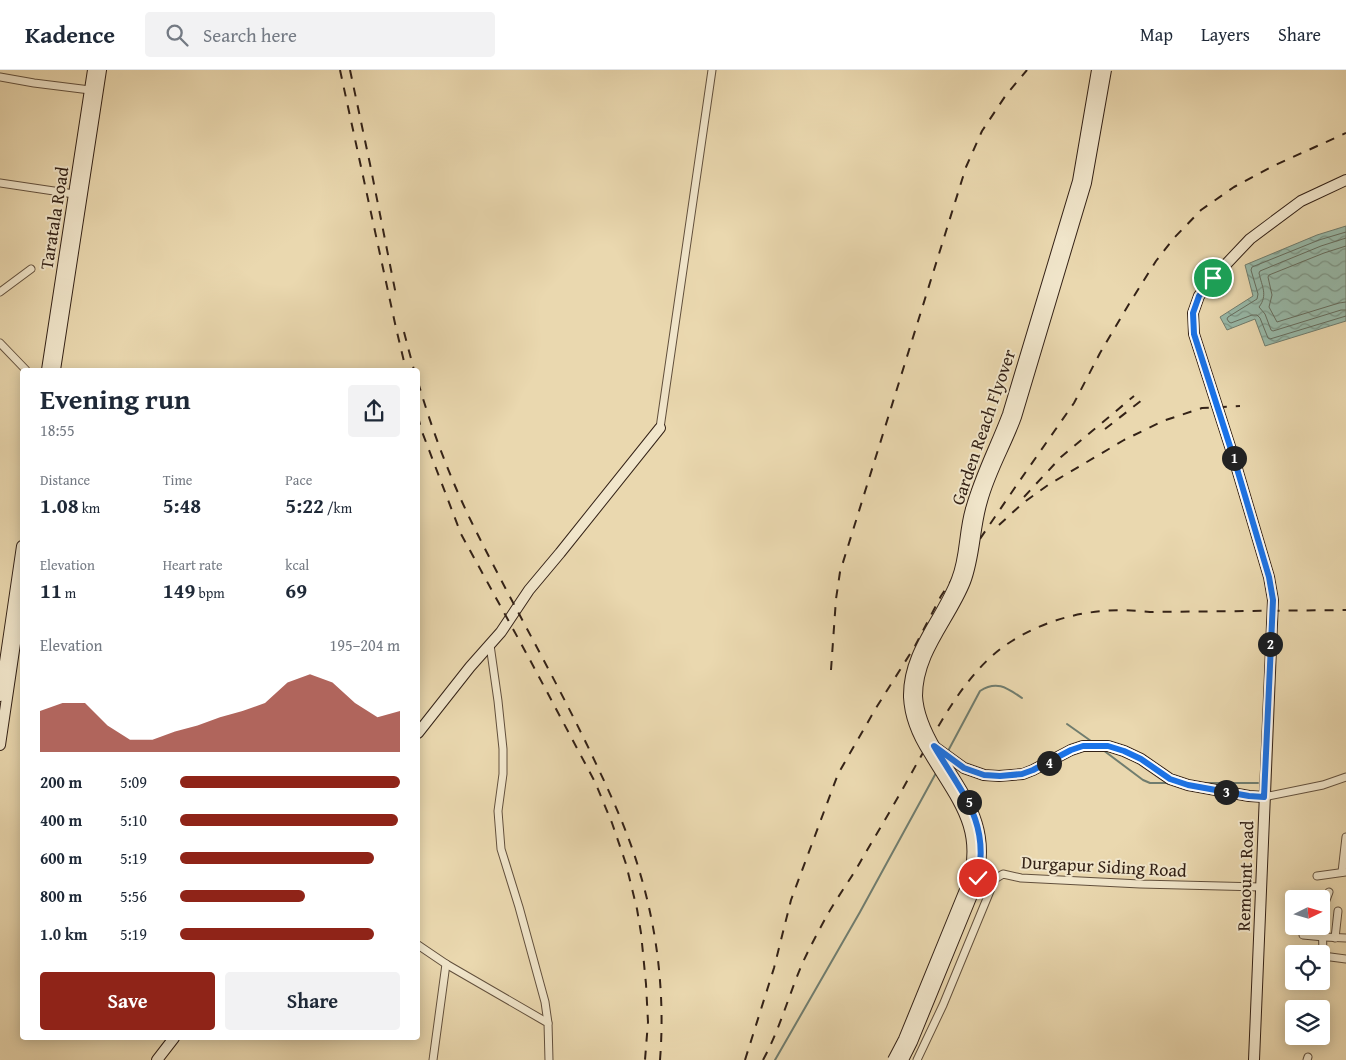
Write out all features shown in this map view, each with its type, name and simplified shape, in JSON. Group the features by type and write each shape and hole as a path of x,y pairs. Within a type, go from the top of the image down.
{"main road":[{"name":"Taratala Road","path":"47,368 93,70"},
{"path":"56,368 101,70"},
{"name":"Garden Reach Flyover","path":"893,1060 904,1039 967,885 973,857 971,831 963,809 924,746 914,725 910,706 909,687 911,677 922,644 957,578 962,563 970,512 977,486 1008,414 1078,182 1097,70"},
{"name":"Garden Reach Flyover","path":"903,1060 975,888 981,858 980,837 974,813 922,722 918,705 921,670 930,647 958,598 965,581 970,564 978,514 985,489 1019,408 1086,183 1106,70"},
{"name":"Remount Road","path":"1254,1060 1273,600 1269,577 1238,471 1194,334 1193,313 1199,296 1213,278 1250,239 1301,201 1346,180"},
{"path":"420,730 501,632 529,590 660,428"},
{"path":"0,696 4,640 20,556"},
{"path":"0,745 20,610"},
{"path":"934,746 964,768 984,775 1000,776 1028,772 1071,750 1083,746 1108,746 1141,759 1170,779 1188,785 1264,797"},
{"path":"157,1060 172,1040"}],"street":[{"path":"660,428 712,70"},
{"path":"0,76 34,83 90,90"},
{"path":"0,183 74,194"},
{"path":"0,292 31,269"},
{"path":"0,343 24,368"},
{"path":"490,645 503,750 498,811 502,849 544,1002 548,1023 549,1060"},
{"path":"1264,797 1323,784 1346,776"},
{"path":"1317,876 1344,872 1346,837"},
{"name":"Durgapur Siding Road","path":"917,1060 944,1005 995,879 1003,874 1021,878 1140,884 1261,887"},
{"path":"1335,938 1338,911"},
{"path":"1303,935 1346,938"},
{"path":"1322,937 1323,956 1346,959"},
{"path":"420,946 446,964 548,1023"},
{"path":"433,1060 446,964"}],"water":[{"path":"1346,226 1346,321 1265,346 1255,319 1227,330 1220,317 1253,296 1245,265 1317,235"}],"waterway":[{"path":"948,751 980,691 997,686 1007,688 1022,698"},
{"path":"1067,724 1091,741"},
{"path":"1103,750 1143,780 1150,783 1168,783"},
{"path":"775,1060 860,912 936,773"},
{"path":"1205,783 1258,783"}],"railway":[{"path":"340,70 406,368"},
{"path":"350,70 396,295"},
{"path":"831,670 836,599 840,572 966,167 982,131 1006,95 1027,70"},
{"path":"745,1060 774,968 791,900 838,774 915,646 941,596 1074,403 1100,353 1156,261 1174,238 1201,210 1234,187 1273,166 1346,133"},
{"path":"404,332 413,368"},
{"path":"420,389 456,489 486,552 576,722 611,796 630,842 646,896 656,942 662,1013 660,1060"},
{"path":"1024,497 1061,457 1134,396"},
{"path":"1105,429 1142,400"},
{"path":"999,525 1023,503 1048,485 1124,440 1163,421 1202,408 1240,406"},
{"path":"420,425 461,534 595,782 612,823 626,864 641,933 648,1022 645,1060"},
{"path":"763,1060 803,962 829,912 946,714 969,681 996,652 1028,632 1078,614 1114,610 1150,612 1346,610"}],"route":[{"path":"978,878 981,848 977,821 970,805 934,746 964,768 984,775 1000,776 1022,774 1083,746 1108,746 1141,759 1170,779 1188,785 1264,797 1273,600 1269,577 1235,462 1194,334 1193,313 1199,296 1213,278"}]}
